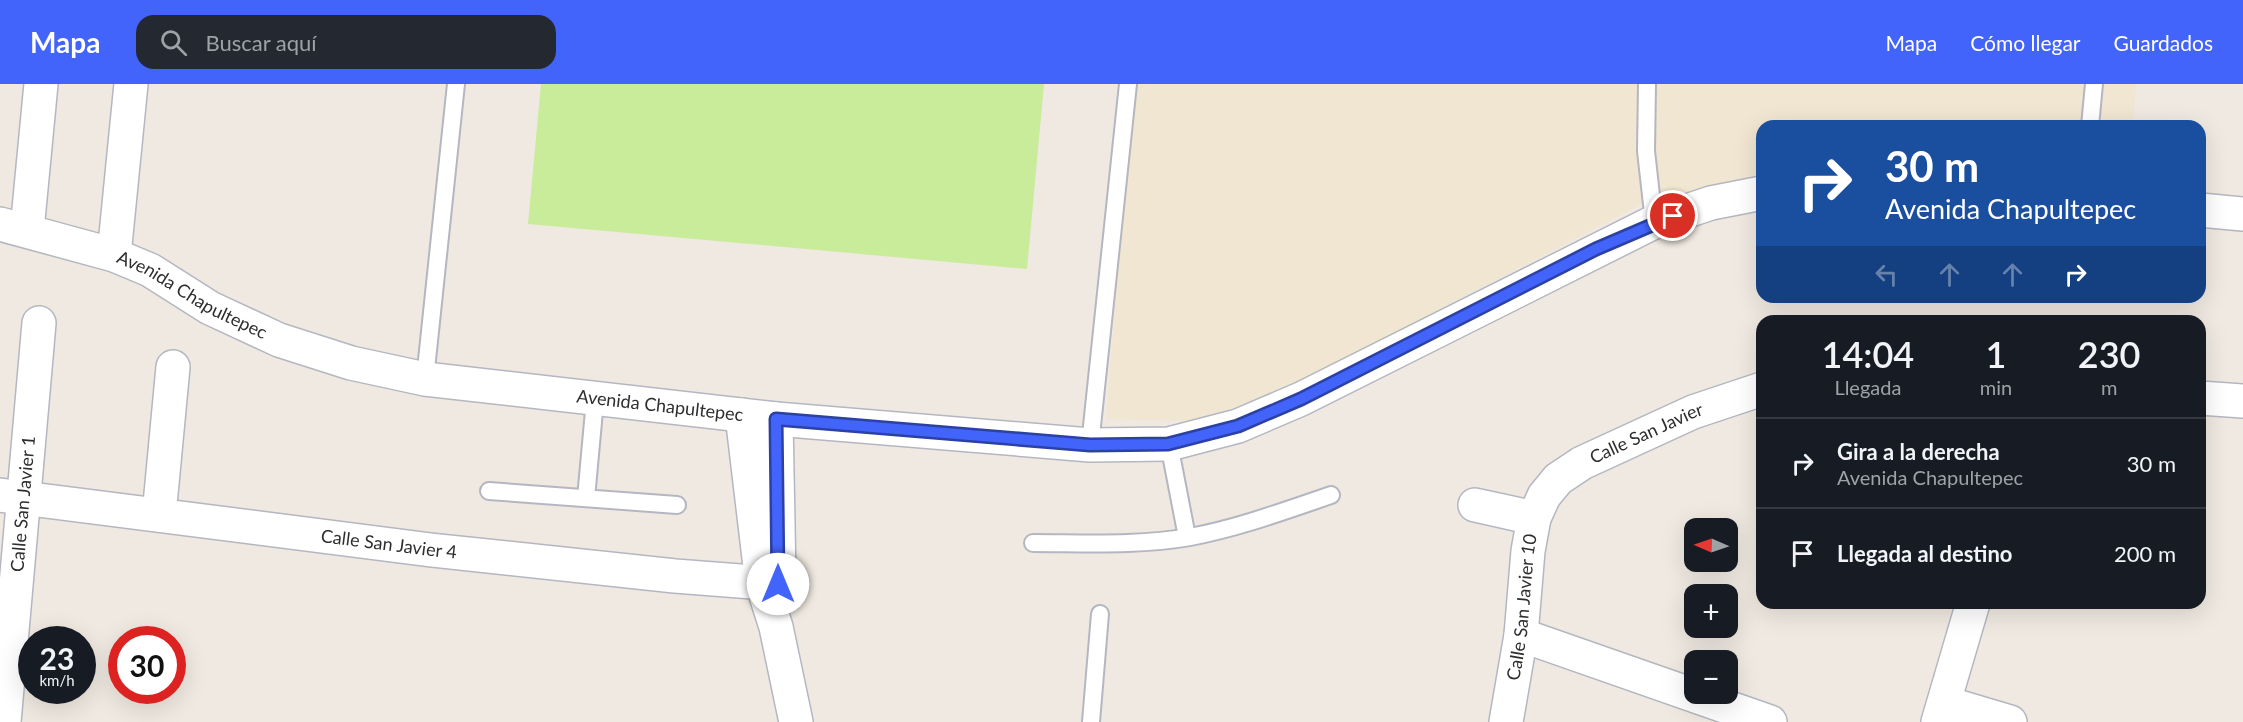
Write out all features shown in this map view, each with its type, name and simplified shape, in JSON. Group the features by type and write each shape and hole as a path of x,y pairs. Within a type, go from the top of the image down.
{"street":[{"path":"13,227 41,84"},
{"path":"114,255 131,84"},
{"name":"Avenida Chapultepec","path":"13,227 114,255 150,270 210,308 279,340 351,363 425,379 776,419 1090,445 1168,444 1238,426 1301,399 1654,222 1711,203 1756,194"},
{"path":"2206,211 2243,214"},
{"name":"Calle San Javier 1","path":"4,722 12,496 39,323"},
{"path":"159,515 173,367"},
{"name":"Calle San Javier","path":"1539,507 1558,479 1582,463 1694,412 1756,391"},
{"path":"2206,399 2243,402"},
{"path":"742,415 776,627 796,722"},
{"path":"770,584 776,419"},
{"name":"Calle San Javier 4","path":"12,496 431,550 770,584"},
{"path":"1476,505 1539,507"},
{"name":"Calle San Javier 10","path":"1506,722 1521,635 1528,551 1539,507"},
{"path":"1971,609 1942,712 2010,722"},
{"path":"1521,635 1770,722"}],"lane":[{"path":"425,379 456,84"},
{"path":"1090,445 1128,84"},
{"path":"1647,84 1646,151 1654,222"},
{"path":"2091,120 2094,84"},
{"path":"586,498 595,400"},
{"path":"1168,444 1187,537"},
{"path":"489,491 677,505"},
{"path":"1033,543 1114,543 1187,537 1263,518 1331,495"},
{"path":"1091,722 1100,614"}],"shaded area":[{"path":"1133,84 2136,84 2133,120 1756,120 1756,180 1729,183 1650,200 1268,398 1188,421 1106,419"}],"green space":[{"path":"541,84 1044,84 1027,269 528,224"}],"route":[{"path":"778,584 776,419 1090,445 1168,444 1238,426 1301,399 1596,249 1654,222 1673,216"}]}
